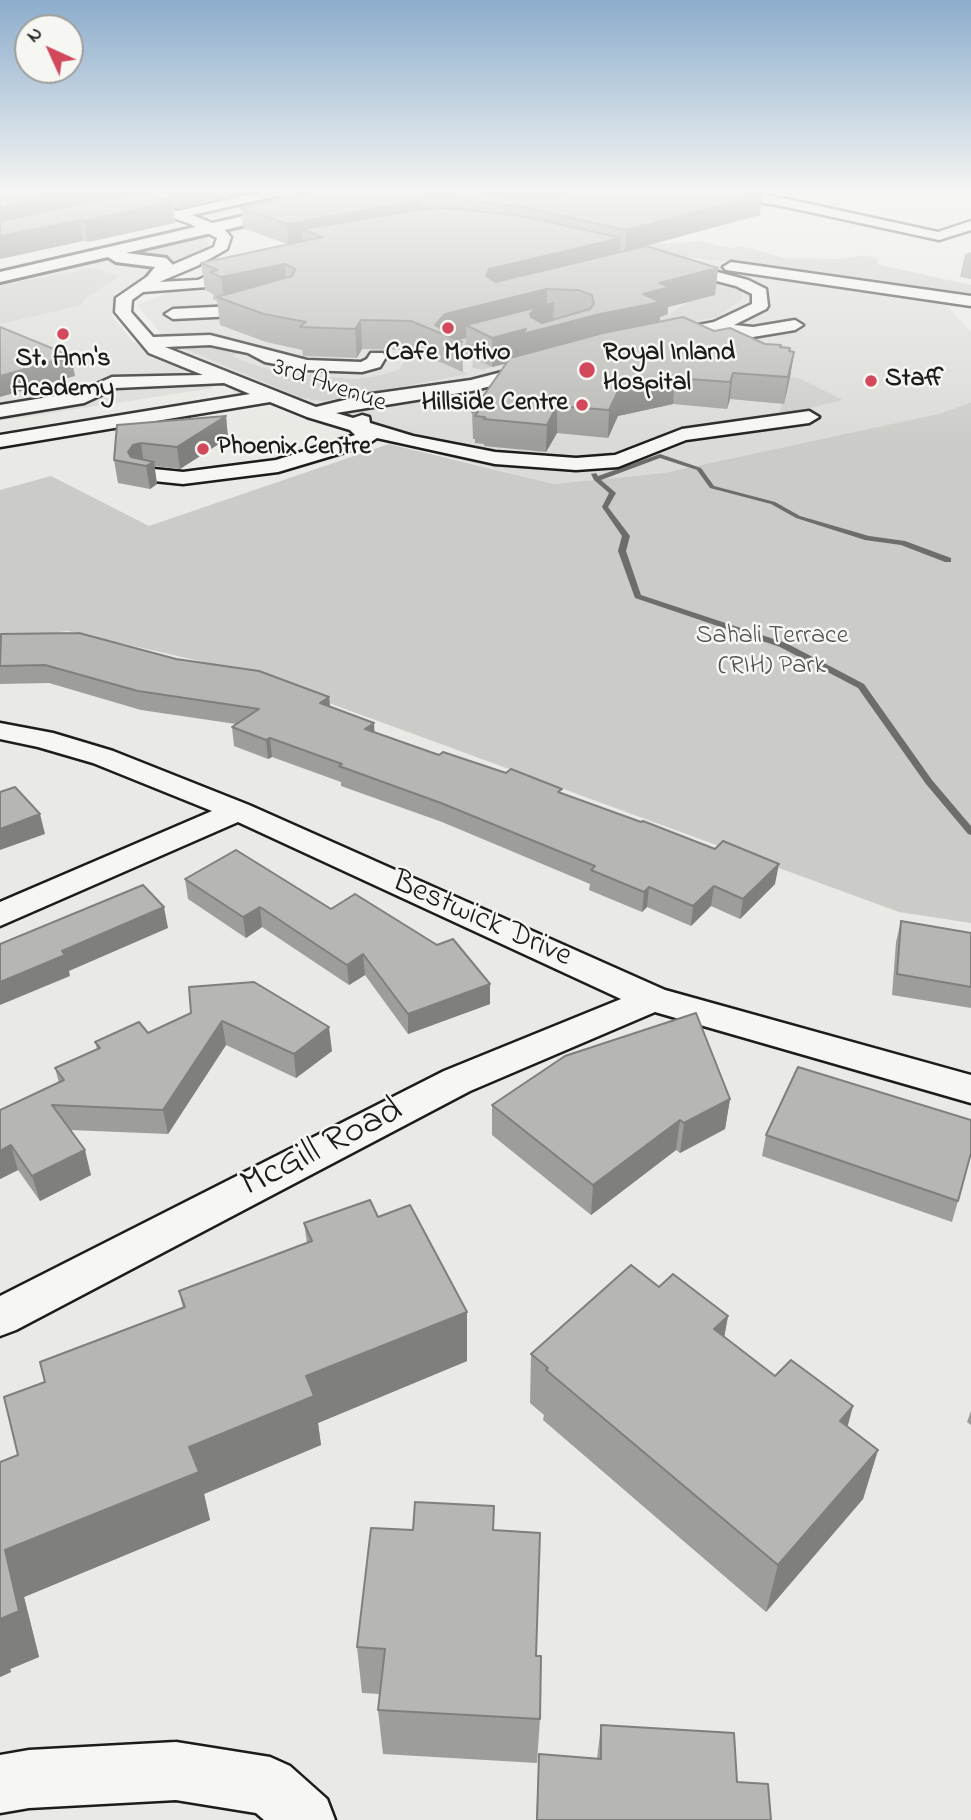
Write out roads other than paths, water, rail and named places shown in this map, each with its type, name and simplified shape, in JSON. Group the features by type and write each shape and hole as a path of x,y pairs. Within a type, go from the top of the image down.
{"street":[{"name":"3rd Avenue","path":"164,274 124,298 123,312 155,349 314,413 410,441 495,458 576,464 618,461 682,435 809,416"},
{"path":"139,288 201,284 223,274"},
{"path":"647,340 719,326 760,306 760,292 742,283 707,274"},
{"path":"784,274 971,301"},
{"path":"139,288 168,303 182,332"},
{"path":"173,314 234,311 278,301"},
{"path":"719,326 734,331 753,332 795,326"},
{"path":"148,342 210,340 253,349 310,349"},
{"path":"253,349 271,358 307,365 362,367 374,363 377,357 359,354"},
{"path":"314,413 365,401 472,385 564,360"},
{"path":"467,365 494,378"},
{"path":"0,411 84,397 112,383 230,379"},
{"path":"0,450 9,440 271,396"},
{"path":"144,474 183,478 278,466 358,442 367,437 356,424 376,416 446,401"},
{"name":"Bestwick Drive","path":"0,731 43,739 103,757 238,811 653,999 971,1089"},
{"path":"0,915 238,811"},
{"name":"McGill Road","path":"0,1317 457,1081 653,999"},
{"path":"0,1784 29,1779 176,1771 270,1786 306,1820"}],"waterway":[{"path":"596,479 660,456 699,469 712,487 773,503 798,517 868,538 902,543 948,560"},
{"path":"594,474 596,479"},
{"path":"596,479 613,493 605,507 626,536 622,551 638,596 783,645 861,686 929,782 971,832"}],"tunnel":[{"path":"492,357 482,360 449,354 455,349 508,335"}],"place":[{"name":"Cafe Motivo","path":"448,328"},
{"name":"St. Ann's Academy","path":"63,334"},
{"name":"Royal Inland Hospital","path":"587,370"},
{"name":"Staff","path":"871,381"},
{"name":"Hillside Centre","path":"582,405"},
{"name":"Phoenix Centre","path":"203,449"}],"park label":[{"name":"Sahali Terrace (RIH) Park","path":"772,653"}]}
